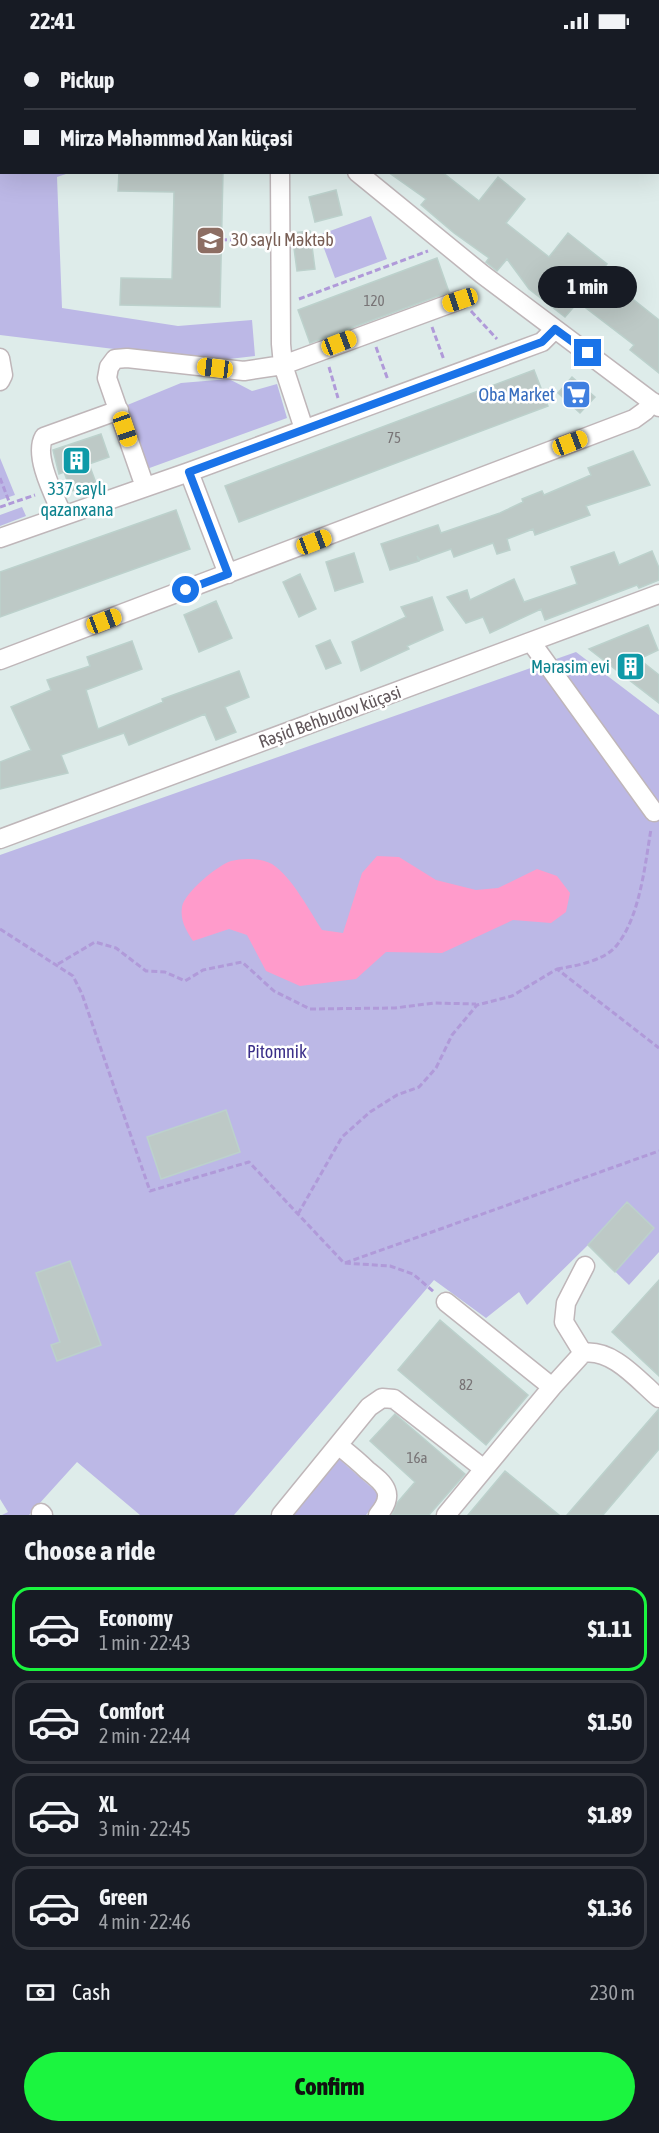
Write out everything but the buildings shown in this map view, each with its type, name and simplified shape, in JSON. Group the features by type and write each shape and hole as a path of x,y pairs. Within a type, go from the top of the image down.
{"street":[{"path":"280,174 280,344 283,365 304,429"},
{"path":"0,660 634,419 656,404 482,274 359,174"},
{"path":"145,488 108,378 109,367 115,358 244,371 283,365 460,300"},
{"path":"0,538 145,488 542,342 555,329"},
{"path":"0,358 3,375 0,381"},
{"path":"63,516 40,455 41,442 44,437 119,410"},
{"path":"189,472 228,574"},
{"name":"Rəşid Behbudov küçəsi","path":"0,839 531,642 657,600"},
{"path":"531,642 654,812"},
{"path":"583,1353 564,1322 566,1303 585,1266"},
{"path":"446,1302 552,1387"},
{"path":"446,1515 583,1353 602,1353 613,1358 659,1398"},
{"path":"281,1515 369,1407 382,1398 394,1399 484,1469"},
{"path":"338,1445 383,1482 388,1493 386,1506 378,1515"}],"path":[{"path":"221,240 280,239"},
{"path":"280,306 438,247"},
{"path":"460,300 496,337 505,355"},
{"path":"426,311 450,376"},
{"path":"370,332 394,396"},
{"path":"323,349 343,414"},
{"path":"0,478 10,504"},
{"path":"0,507 52,490"},
{"path":"58,964 95,942 116,948 146,971 165,972 185,981 203,970 242,962 274,991 310,1009 395,1008 434,1003 477,1005 512,996 557,969 590,963 616,946 633,915 654,812"},
{"path":"0,929 58,964 73,976 82,994 150,1191 249,1162 344,1263 390,1266 414,1274 446,1302"},
{"path":"557,969 659,1048"},
{"path":"298,1214 342,1137 379,1106 397,1095 419,1087 436,1068 452,1035 477,1005"},
{"path":"344,1263 659,1151"}],"green space":[{"path":"0,174 66,174 57,177 62,308 178,326 252,320 255,356 212,361 0,335"},
{"path":"371,216 387,259 335,278 319,235"},
{"path":"229,379 252,391 277,384 287,418 144,470 125,406 181,383"},
{"path":"0,458 15,495 0,500"},
{"path":"22,507 26,516 0,526 0,515"},
{"name":"Pitomnik","path":"576,652 659,715 659,1252 629,1285 588,1245 527,1305 519,1292 486,1318 434,1280 234,1515 140,1515 77,1462 29,1515 2,1515 8,1512 0,1499 0,855"},
{"path":"338,1458 381,1496 366,1515 290,1515"}],"shaded area":[{"path":"377,856 399,857 436,880 476,890 498,888 537,869 557,876 570,893 566,912 551,923 513,920 442,953 386,952 356,979 300,986 266,971 247,935 229,929 193,941 184,925 182,907 195,887 231,861 252,859 272,864 286,877 300,894 322,930 343,933 362,873"}],"place":[{"name":"30 saylı Məktəb","path":"210,240"},
{"name":"Oba Market","path":"576,395"},
{"name":"337 saylı qazanxana","path":"77,460"},
{"name":"Mərasim evi","path":"631,667"}],"route":[{"path":"186,590 228,574 189,472 542,342 555,329 588,353"}]}
